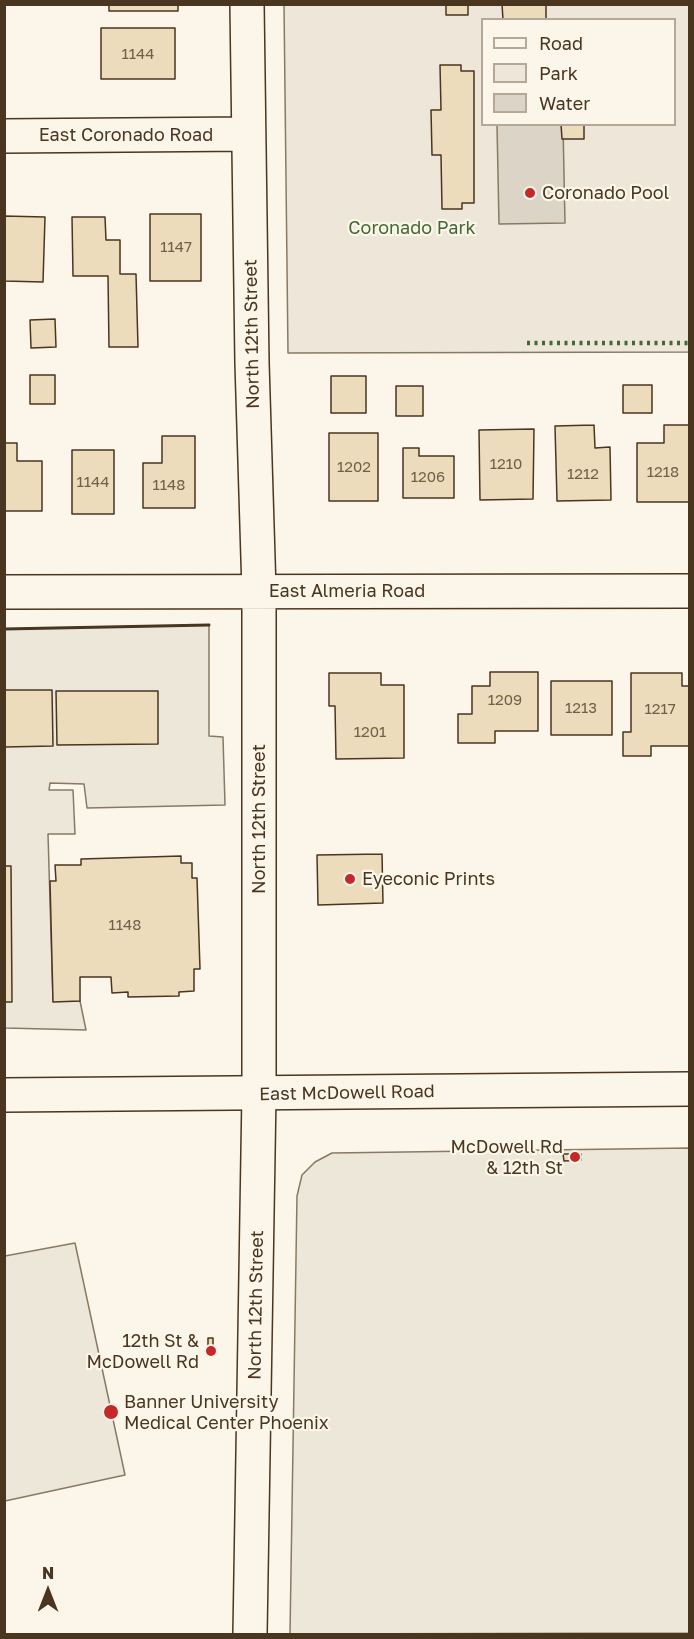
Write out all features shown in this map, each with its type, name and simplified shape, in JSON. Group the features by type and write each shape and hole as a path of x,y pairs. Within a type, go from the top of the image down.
{"street":[{"name":"North 12th Street","path":"247,4 258,591 259,1094 250,1635"},
{"name":"East Coronado Road","path":"4,136 248,134"},
{"name":"East Almeria Road","path":"4,592 690,591"},
{"name":"East McDowell Road","path":"4,1095 690,1089"}],"green space":[{"name":"Coronado Park","path":"284,5 689,5 689,352 288,353"}],"shaded area":[{"path":"209,625 209,736 223,737 225,805 87,808 84,784 50,783 49,790 73,790 75,834 48,834 53,1001 80,1001 86,1030 5,1028 5,629"},
{"path":"689,1148 689,1633 290,1634 297,1196 302,1175 315,1162 332,1153"},
{"path":"75,1243 125,1475 5,1501 5,1256"}],"water":[{"path":"497,126 563,126 565,223 499,224"}],"building":[{"path":"109,4 178,4 178,11 109,11"},
{"path":"446,4 468,4 468,15 446,15"},
{"path":"502,4 546,4 546,18 503,18"},
{"path":"101,28 175,28 175,79 101,79"},
{"path":"440,65 461,65 461,71 474,71 474,203 462,203 462,209 442,209 441,155 432,155 431,110 441,110"},
{"path":"561,126 584,126 584,139 562,139"},
{"path":"150,214 201,214 201,281 150,281"},
{"path":"4,216 45,217 43,282 4,281"},
{"path":"72,217 105,217 106,240 120,240 120,274 136,274 138,347 109,347 108,276 73,276"},
{"path":"55,319 56,347 31,348 30,320"},
{"path":"30,375 55,375 55,404 30,404"},
{"path":"331,376 366,376 366,413 331,413"},
{"path":"623,385 652,385 652,413 623,413"},
{"path":"396,386 423,386 423,416 396,416"},
{"path":"594,425 595,448 610,447 611,500 557,501 555,426"},
{"path":"664,425 689,425 689,502 637,502 637,443 664,443"},
{"path":"534,429 533,499 480,500 479,430"},
{"path":"329,433 378,433 378,501 329,501"},
{"path":"162,436 195,436 195,508 143,508 143,463 162,463"},
{"path":"4,443 17,443 17,461 42,461 42,511 4,511"},
{"path":"403,448 419,448 419,456 454,456 454,498 403,498"},
{"path":"72,450 114,450 114,514 72,514"},
{"path":"490,672 538,672 538,731 495,731 495,743 458,743 458,714 472,714 472,686 490,686"},
{"path":"329,673 381,673 381,685 404,685 404,758 336,759 335,706 329,706"},
{"path":"631,673 682,673 682,686 690,686 690,746 651,746 651,756 623,756 623,732 631,732"},
{"path":"551,681 612,681 612,735 551,735"},
{"path":"4,690 52,690 53,746 4,747"},
{"path":"56,691 158,691 158,744 57,745"},
{"name":"Eyeconic Prints","path":"382,854 383,903 318,905 317,855"},
{"path":"181,856 181,863 192,863 192,878 197,878 200,969 194,969 194,991 179,992 179,996 128,997 128,992 112,993 111,977 80,977 80,1001 53,1002 50,881 56,881 55,865 81,865 81,859"},
{"path":"4,866 11,866 12,1002 4,1002"},
{"path":"563,1154 581,1154 581,1160 564,1161"},
{"path":"208,1338 213,1338 213,1355 208,1355"}],"hedge":[{"path":"527,343 690,343"}],"wall":[{"path":"4,629 209,625"}],"place":[{"name":"Coronado Pool","path":"530,193"},
{"name":"Eyeconic Prints","path":"350,879"},
{"name":"McDowell Rd & 12th St","path":"575,1157"},
{"name":"12th St & McDowell Rd","path":"211,1351"},
{"name":"Banner University Medical Center Phoenix","path":"111,1412"}]}
